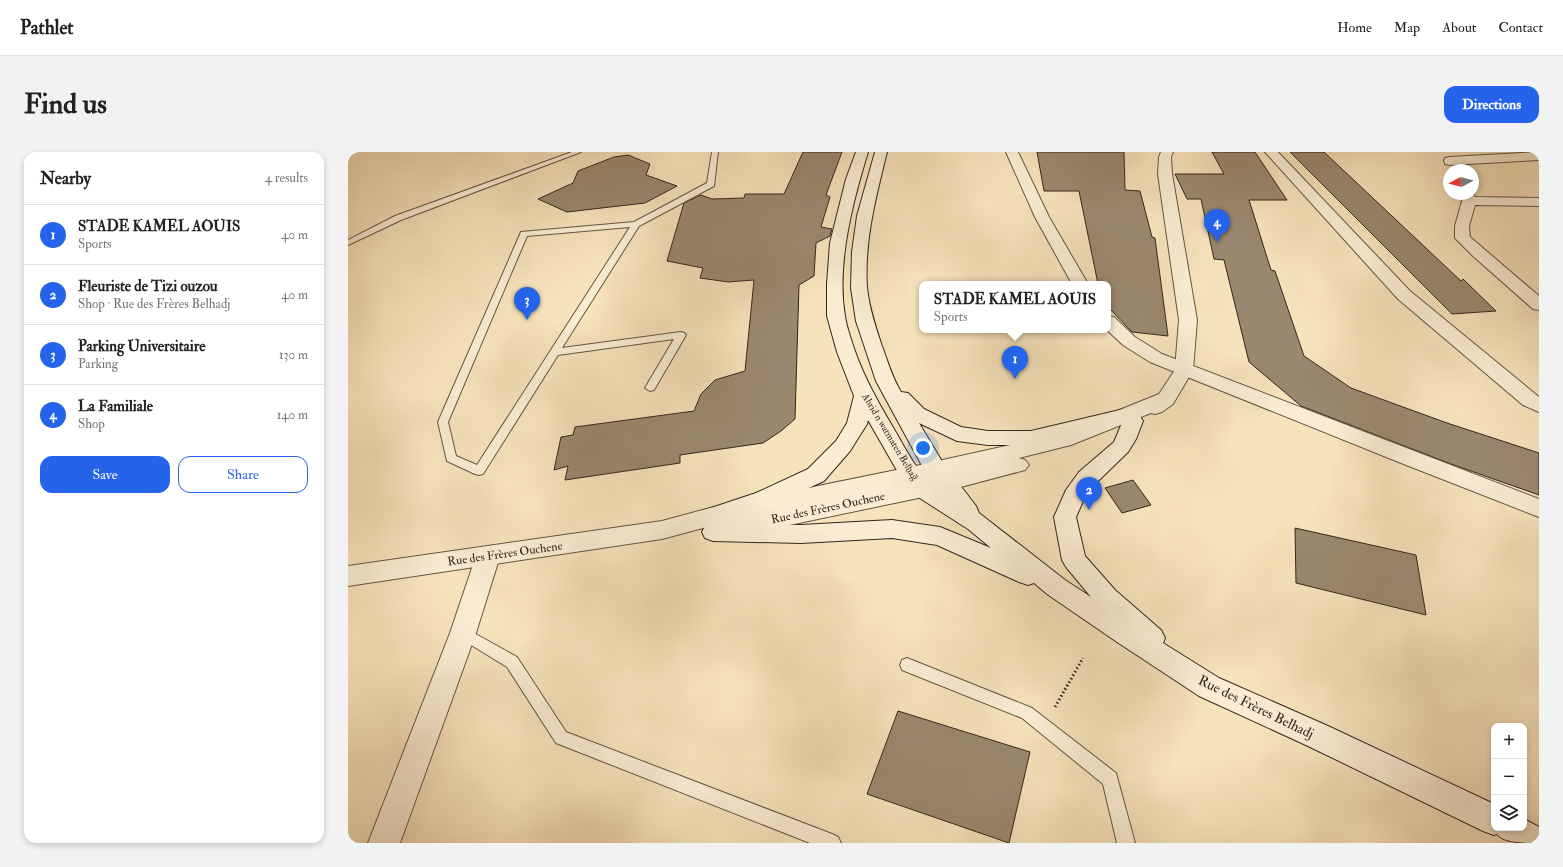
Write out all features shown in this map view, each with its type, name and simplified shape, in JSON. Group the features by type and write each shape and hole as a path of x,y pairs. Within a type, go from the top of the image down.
{"street":[{"name":"Abrid n watmaten Belḥaǧ","path":"862,152 853,179 838,244 835,284 836,316 846,352 864,396 917,482"},
{"path":"881,152 864,216 860,252 860,288 865,321 886,381 941,476 976,523"},
{"path":"1012,152 1042,217 1078,281"},
{"path":"1271,152 1404,295 1530,400 1539,405"},
{"path":"886,381 917,414 957,434 988,438 1031,438 1128,419 1166,399 1184,370 1188,320 1165,174 1164,154"},
{"path":"1450,161 1539,156"},
{"path":"1479,199 1539,202"},
{"path":"1468,200 1462,226 1463,238 1478,253 1539,305"},
{"path":"1111,324 1130,341 1156,358 1408,458 1539,508"},
{"path":"711,524 816,475 843,446 857,424 864,396"},
{"path":"1128,419 1126,439 1121,447 1087,478 1074,496 1065,517 1074,560 1106,597 1209,687"},
{"name":"Rue des Frères Ouchene","path":"348,576 711,524 941,476 1074,452 1128,419"},
{"path":"917,482 976,523"},
{"name":"Rue des Frères Belhadj","path":"976,523 1056,587 1209,687 1318,736 1491,819"},
{"path":"711,524 801,534 892,529 940,536 1056,587"},
{"path":"384,843 463,633 488,556"},
{"path":"1516,831 1538,843"}],"lane":[{"path":"348,243 398,218 578,152"},
{"path":"636,224 479,471 451,458 443,422 524,234 636,224 712,184 715,152"},
{"path":"554,352 681,335 650,388"},
{"path":"463,633 512,662 561,738 822,841"},
{"path":"907,665 1026,713 1110,779 1126,843"}],"path":[{"path":"1044,727 1083,658"}],"building":[{"path":"803,152 842,152 826,195 830,197 821,227 832,229 830,236 816,243 814,276 799,285 795,419 763,443 680,455 680,463 565,480 568,466 554,470 561,437 573,435 575,427 694,411 701,394 715,380 745,371 754,280 728,282 700,278 703,268 667,261 684,203 701,195 712,199 744,198 745,194 784,194"},
{"path":"1037,152 1124,152 1125,190 1140,191 1152,237 1155,238 1168,336 1132,332 1111,310 1111,281 1097,281 1079,191 1044,191"},
{"path":"1212,152 1255,152 1287,200 1249,200 1271,270 1275,271 1304,356 1351,388 1447,423 1539,453 1539,495 1451,464 1301,406 1249,362 1224,260 1214,259 1201,199 1187,199 1175,174 1224,174"},
{"path":"1290,152 1324,152 1461,281 1463,279 1496,311 1452,314"},
{"path":"628,155 650,164 646,175 677,186 645,203 567,212 538,199 573,183 578,171 614,157"},
{"path":"1133,480 1151,505 1122,513 1105,488"},
{"path":"1295,528 1416,555 1426,615 1296,583"},
{"path":"898,711 1030,752 1009,843 867,794"}],"place":[{"name":"La Familiale","path":"1217,242"},
{"name":"Parking Universitaire","path":"527,320"},
{"name":"STADE KAMEL AOUIS","path":"1015,379"},
{"name":"Fleuriste de Tizi ouzou","path":"1089,510"}]}
